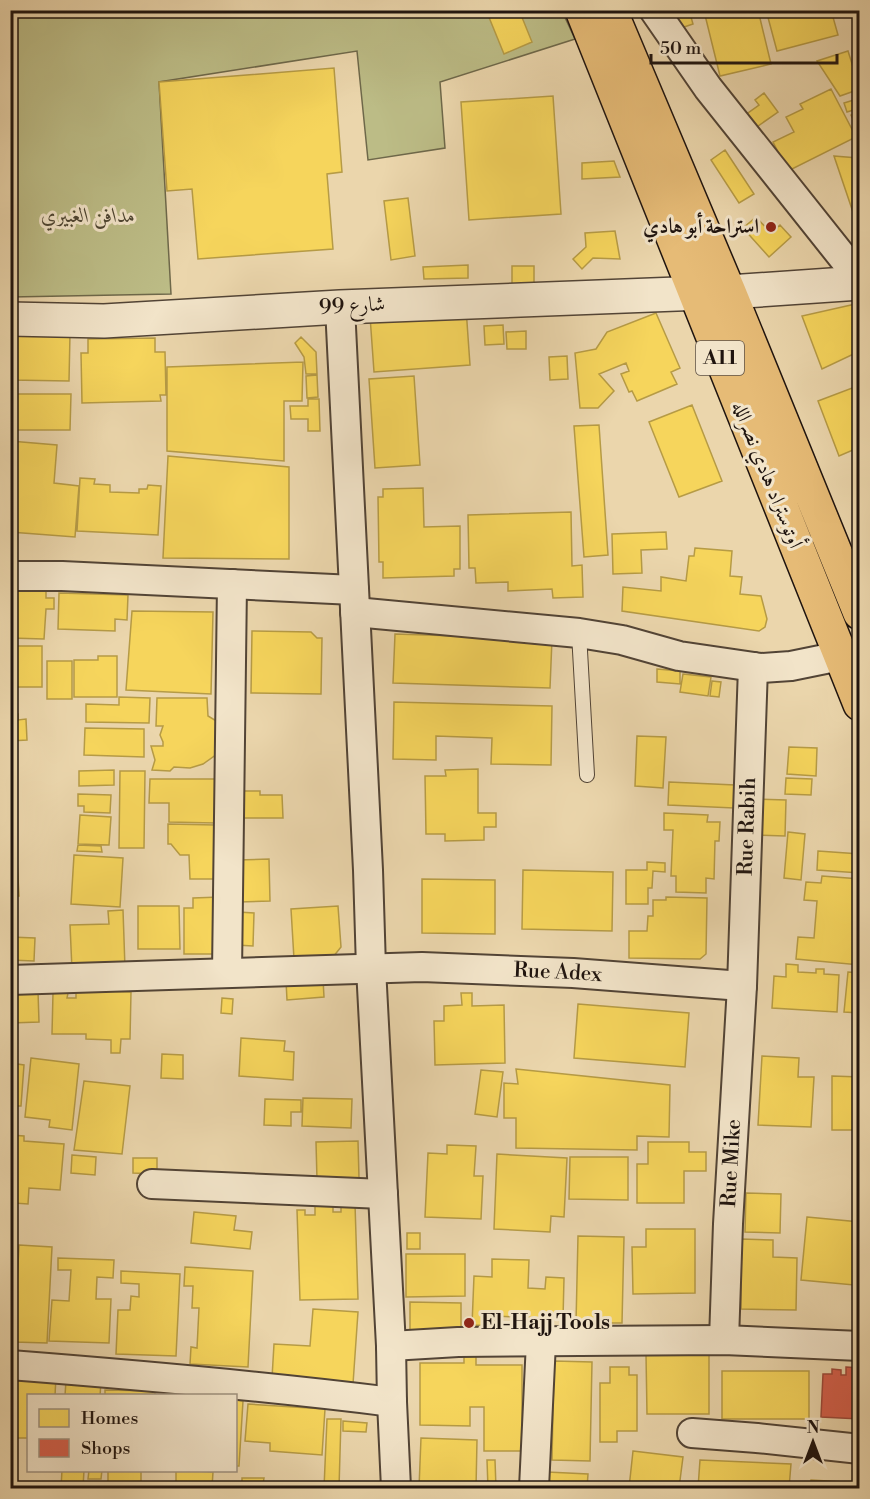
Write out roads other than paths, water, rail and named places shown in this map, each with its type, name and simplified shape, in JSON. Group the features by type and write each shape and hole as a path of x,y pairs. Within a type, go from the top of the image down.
{"highway":[{"name":"أوتوستراد هادي نصرالله","path":"582,10 860,704"},
{"name":"أوتوستراد هادي نصرالله","path":"610,10 729,292 860,614"}],"street":[{"path":"654,10 708,88 860,281"},
{"name":"شارع 99","path":"10,319 104,321 340,307 729,292 860,281"},
{"path":"340,307 396,1488"},
{"path":"10,576 232,584 579,633 622,640 679,656 753,667 791,666 840,656"},
{"path":"227,973 232,584"},
{"name":"Rue Rabih","path":"742,986 753,667"},
{"name":"Rue Adex","path":"10,980 422,967 573,973 742,986"},
{"name":"Rue Mike","path":"724,1340 728,1224 742,986"},
{"path":"152,1184 383,1194"},
{"path":"391,1346 458,1342 724,1340 860,1346"},
{"path":"534,1488 541,1342"},
{"path":"10,1365 196,1380 392,1402"},
{"path":"692,1433 860,1449"}],"lane":[{"path":"579,633 587,775"}],"place":[{"name":"استراحة أبو هادي","path":"771,227"},
{"name":"El-Hajj Tools","path":"469,1323"}],"park label":[{"name":"مدافن الغبيري","path":"88,216"}]}
